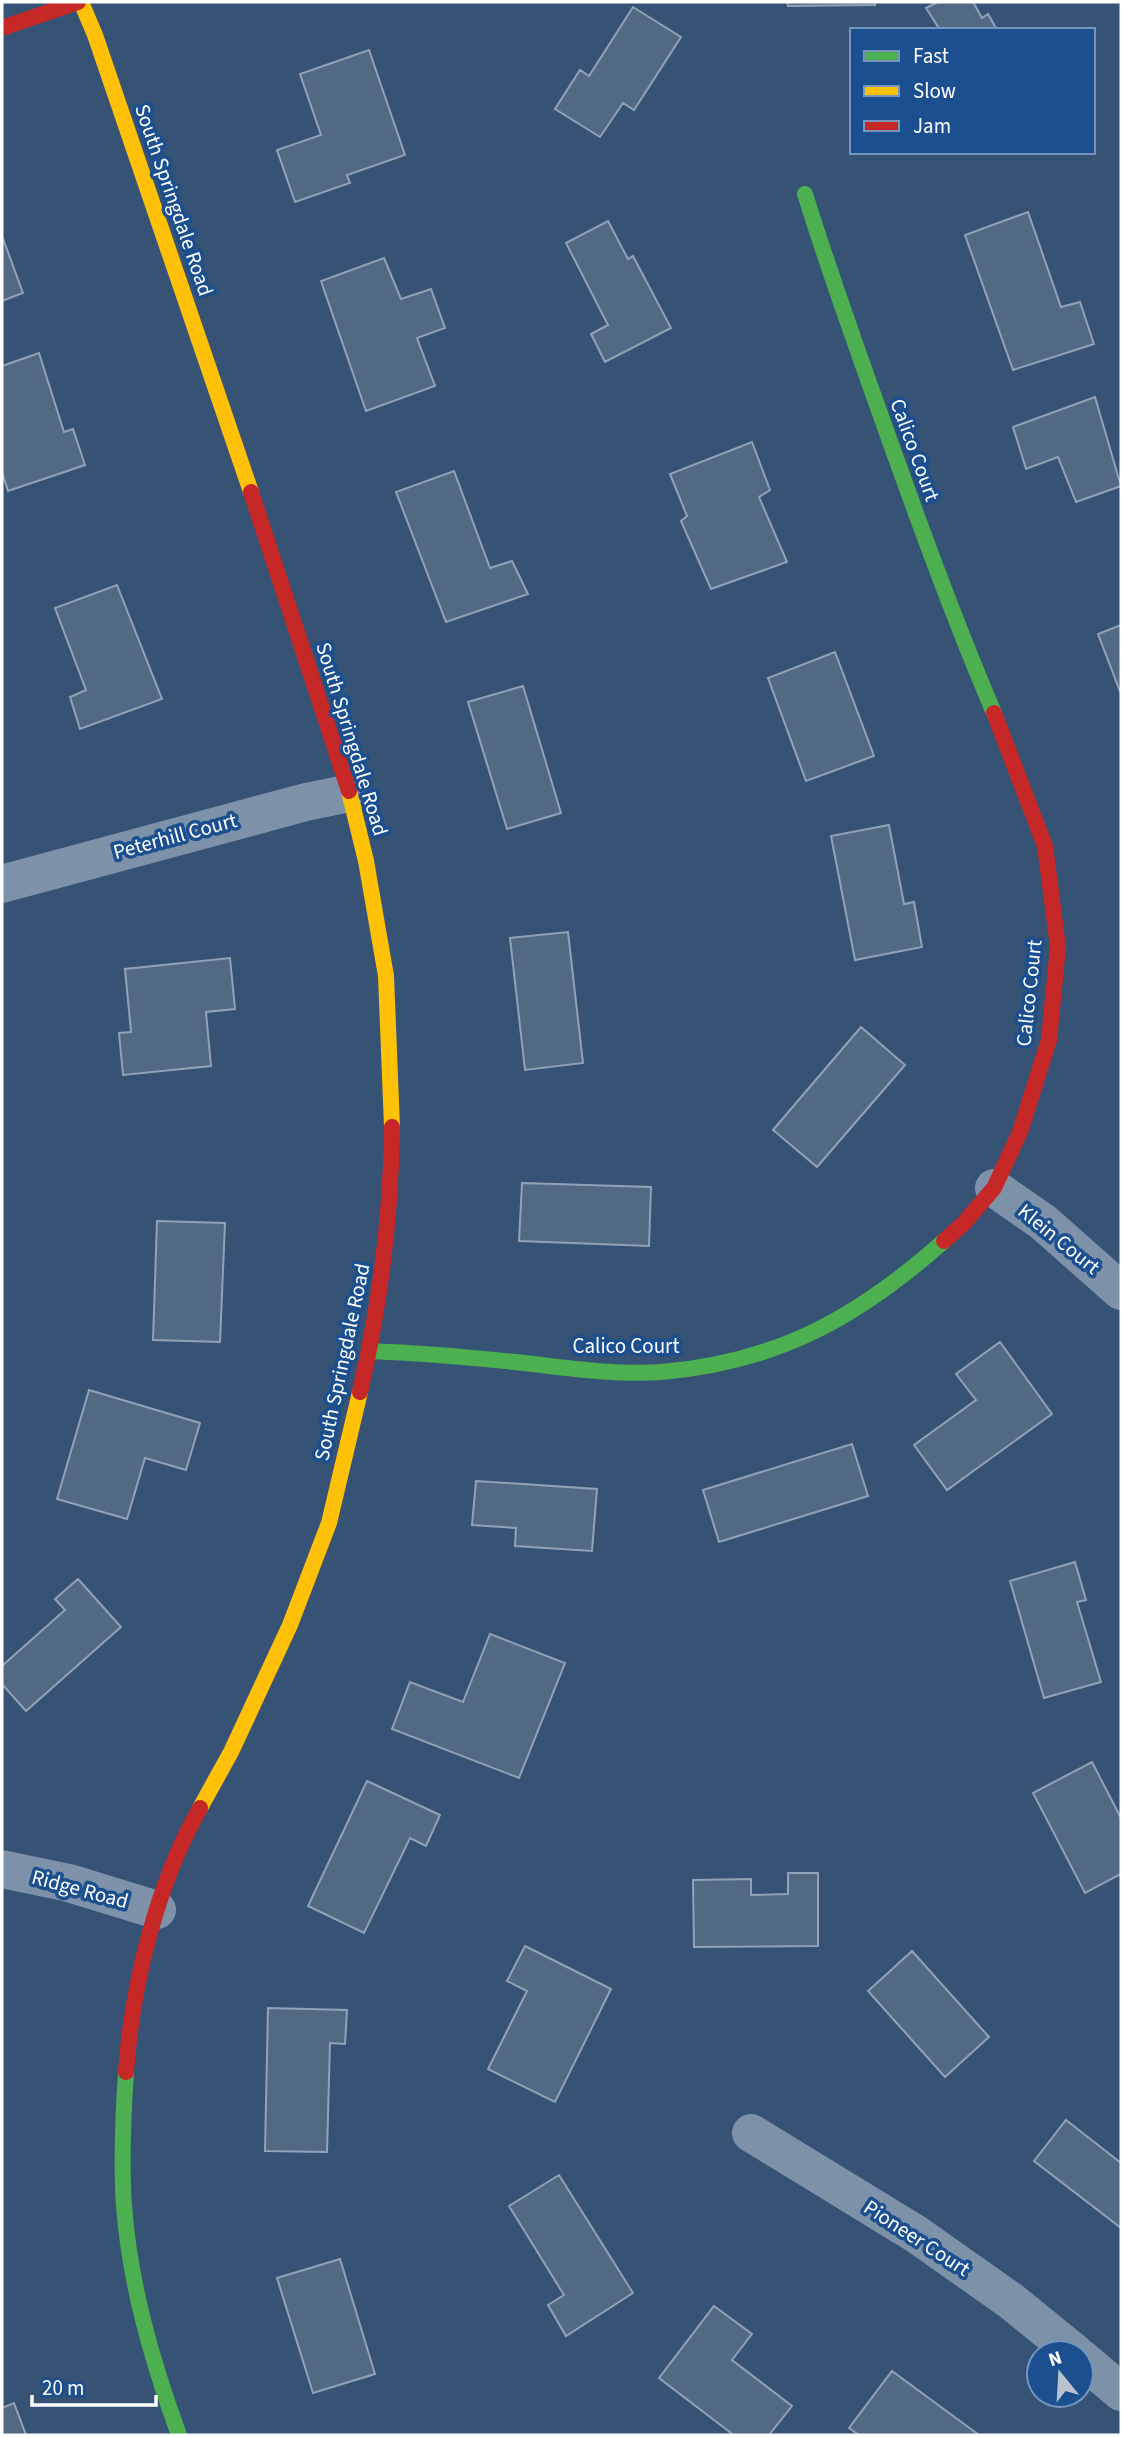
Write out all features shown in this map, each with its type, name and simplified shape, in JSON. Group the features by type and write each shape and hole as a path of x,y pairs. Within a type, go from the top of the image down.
{"street":[{"path":"2,28 79,2"},
{"name":"South Springdale Road","path":"79,2 99,46 351,793 366,860 386,976 392,1130 385,1255 369,1351 329,1522 295,1612 231,1752 181,1841 150,1934 129,2028 122,2113 121,2167 131,2262 160,2382 179,2435"},
{"name":"Calico Court","path":"369,1351 429,1353 588,1370 659,1372 735,1361 809,1336 863,1306 916,1266 964,1223 994,1188 1020,1132 1049,1040 1058,947 1045,846 1003,734 956,623 908,493 805,194"},
{"name":"Peterhill Court","path":"2,884 306,802 351,793"},
{"name":"Klein Court","path":"994,1188 1042,1222 1121,1291"},
{"name":"Ridge Road","path":"2,1869 69,1883 158,1910"},
{"name":"Pioneer Court","path":"751,2133 916,2234 1011,2301 1058,2339"},
{"path":"1095,2370 1121,2392"}],"building":[{"path":"787,2 875,2 875,5 788,6"},
{"path":"938,2 973,2 982,18 988,14 996,28 939,28 926,8"},
{"path":"633,7 681,37 634,110 623,103 600,137 555,109 580,70 589,76"},
{"path":"369,50 405,155 347,175 350,183 295,202 277,150 321,135 300,74"},
{"path":"1028,212 1061,307 1080,302 1094,344 1013,370 965,235"},
{"path":"608,221 628,259 633,256 671,328 605,362 591,334 608,325 566,243"},
{"path":"2,236 23,293 2,301"},
{"path":"384,258 401,299 431,289 445,328 417,338 435,386 366,411 321,281"},
{"path":"39,353 64,432 73,429 85,465 8,491 2,472 2,366"},
{"path":"1095,397 1121,486 1076,502 1058,457 1026,469 1013,427"},
{"path":"752,442 770,490 759,497 787,562 711,589 681,521 687,516 670,474"},
{"path":"454,471 490,568 512,561 528,594 446,622 396,492"},
{"path":"117,585 162,699 80,729 70,697 86,690 55,608"},
{"path":"1121,625 1121,694 1098,634"},
{"path":"835,652 874,756 806,781 768,678"},
{"path":"523,686 561,813 507,829 468,702"},
{"path":"889,825 904,904 914,902 922,947 855,960 831,836"},
{"path":"568,932 583,1063 525,1070 510,938"},
{"path":"230,958 235,1009 206,1012 211,1066 123,1075 119,1033 131,1032 125,969"},
{"path":"861,1027 905,1065 817,1167 773,1130"},
{"path":"522,1183 651,1187 649,1246 519,1241"},
{"path":"157,1221 225,1223 220,1342 153,1340"},
{"path":"1000,1342 1052,1414 947,1490 914,1445 976,1400 956,1374"},
{"path":"89,1390 200,1423 186,1470 145,1458 127,1519 57,1499"},
{"path":"852,1444 868,1496 719,1542 703,1490"},
{"path":"476,1481 597,1489 592,1551 515,1546 516,1528 472,1525"},
{"path":"1075,1562 1086,1600 1077,1602 1101,1682 1044,1698 1010,1581"},
{"path":"78,1579 121,1627 26,1711 2,1684 2,1666 65,1610 55,1599"},
{"path":"490,1634 565,1663 519,1778 392,1729 410,1682 463,1702"},
{"path":"1092,1762 1121,1818 1121,1874 1085,1893 1033,1793"},
{"path":"367,1781 440,1815 426,1846 410,1838 364,1933 308,1906"},
{"path":"788,1873 818,1873 818,1946 694,1947 693,1880 751,1879 751,1895 788,1894"},
{"path":"525,1946 611,1989 555,2102 488,2069 527,1991 507,1981"},
{"path":"912,1951 989,2037 945,2077 868,1991"},
{"path":"268,2008 347,2010 345,2044 330,2043 327,2152 265,2151"},
{"path":"1066,2120 1121,2163 1121,2228 1034,2161"},
{"path":"559,2175 633,2293 566,2336 548,2305 564,2295 509,2206"},
{"path":"340,2259 375,2374 313,2393 277,2278"},
{"path":"714,2306 752,2334 732,2360 792,2406 769,2435 730,2435 731,2433 659,2378"},
{"path":"892,2371 979,2435 859,2435 849,2428"},
{"path":"14,2403 26,2435 2,2435 2,2408"}],"traffic: fast":[{"path":"805,194 919,522 994,713"},
{"path":"369,1351 613,1372 645,1373 703,1367 742,1358 814,1332 880,1293 944,1241"},
{"path":"126,2072 123,2122 124,2206 131,2265 160,2379 179,2435"}],"traffic: slow":[{"path":"81,2 95,35 251,492"},
{"path":"349,791 366,861 386,976 392,1127"},
{"path":"200,1808 231,1752 290,1625 329,1523 360,1392"}],"traffic: jam":[{"path":"2,28 78,2"},
{"path":"251,492 349,791"},
{"path":"944,1241 964,1223 994,1188 1020,1132 1049,1040 1058,947 1045,846 994,713"},
{"path":"360,1392 383,1261 392,1127"},
{"path":"126,2072 134,2004 149,1936 171,1869 200,1808"}]}
